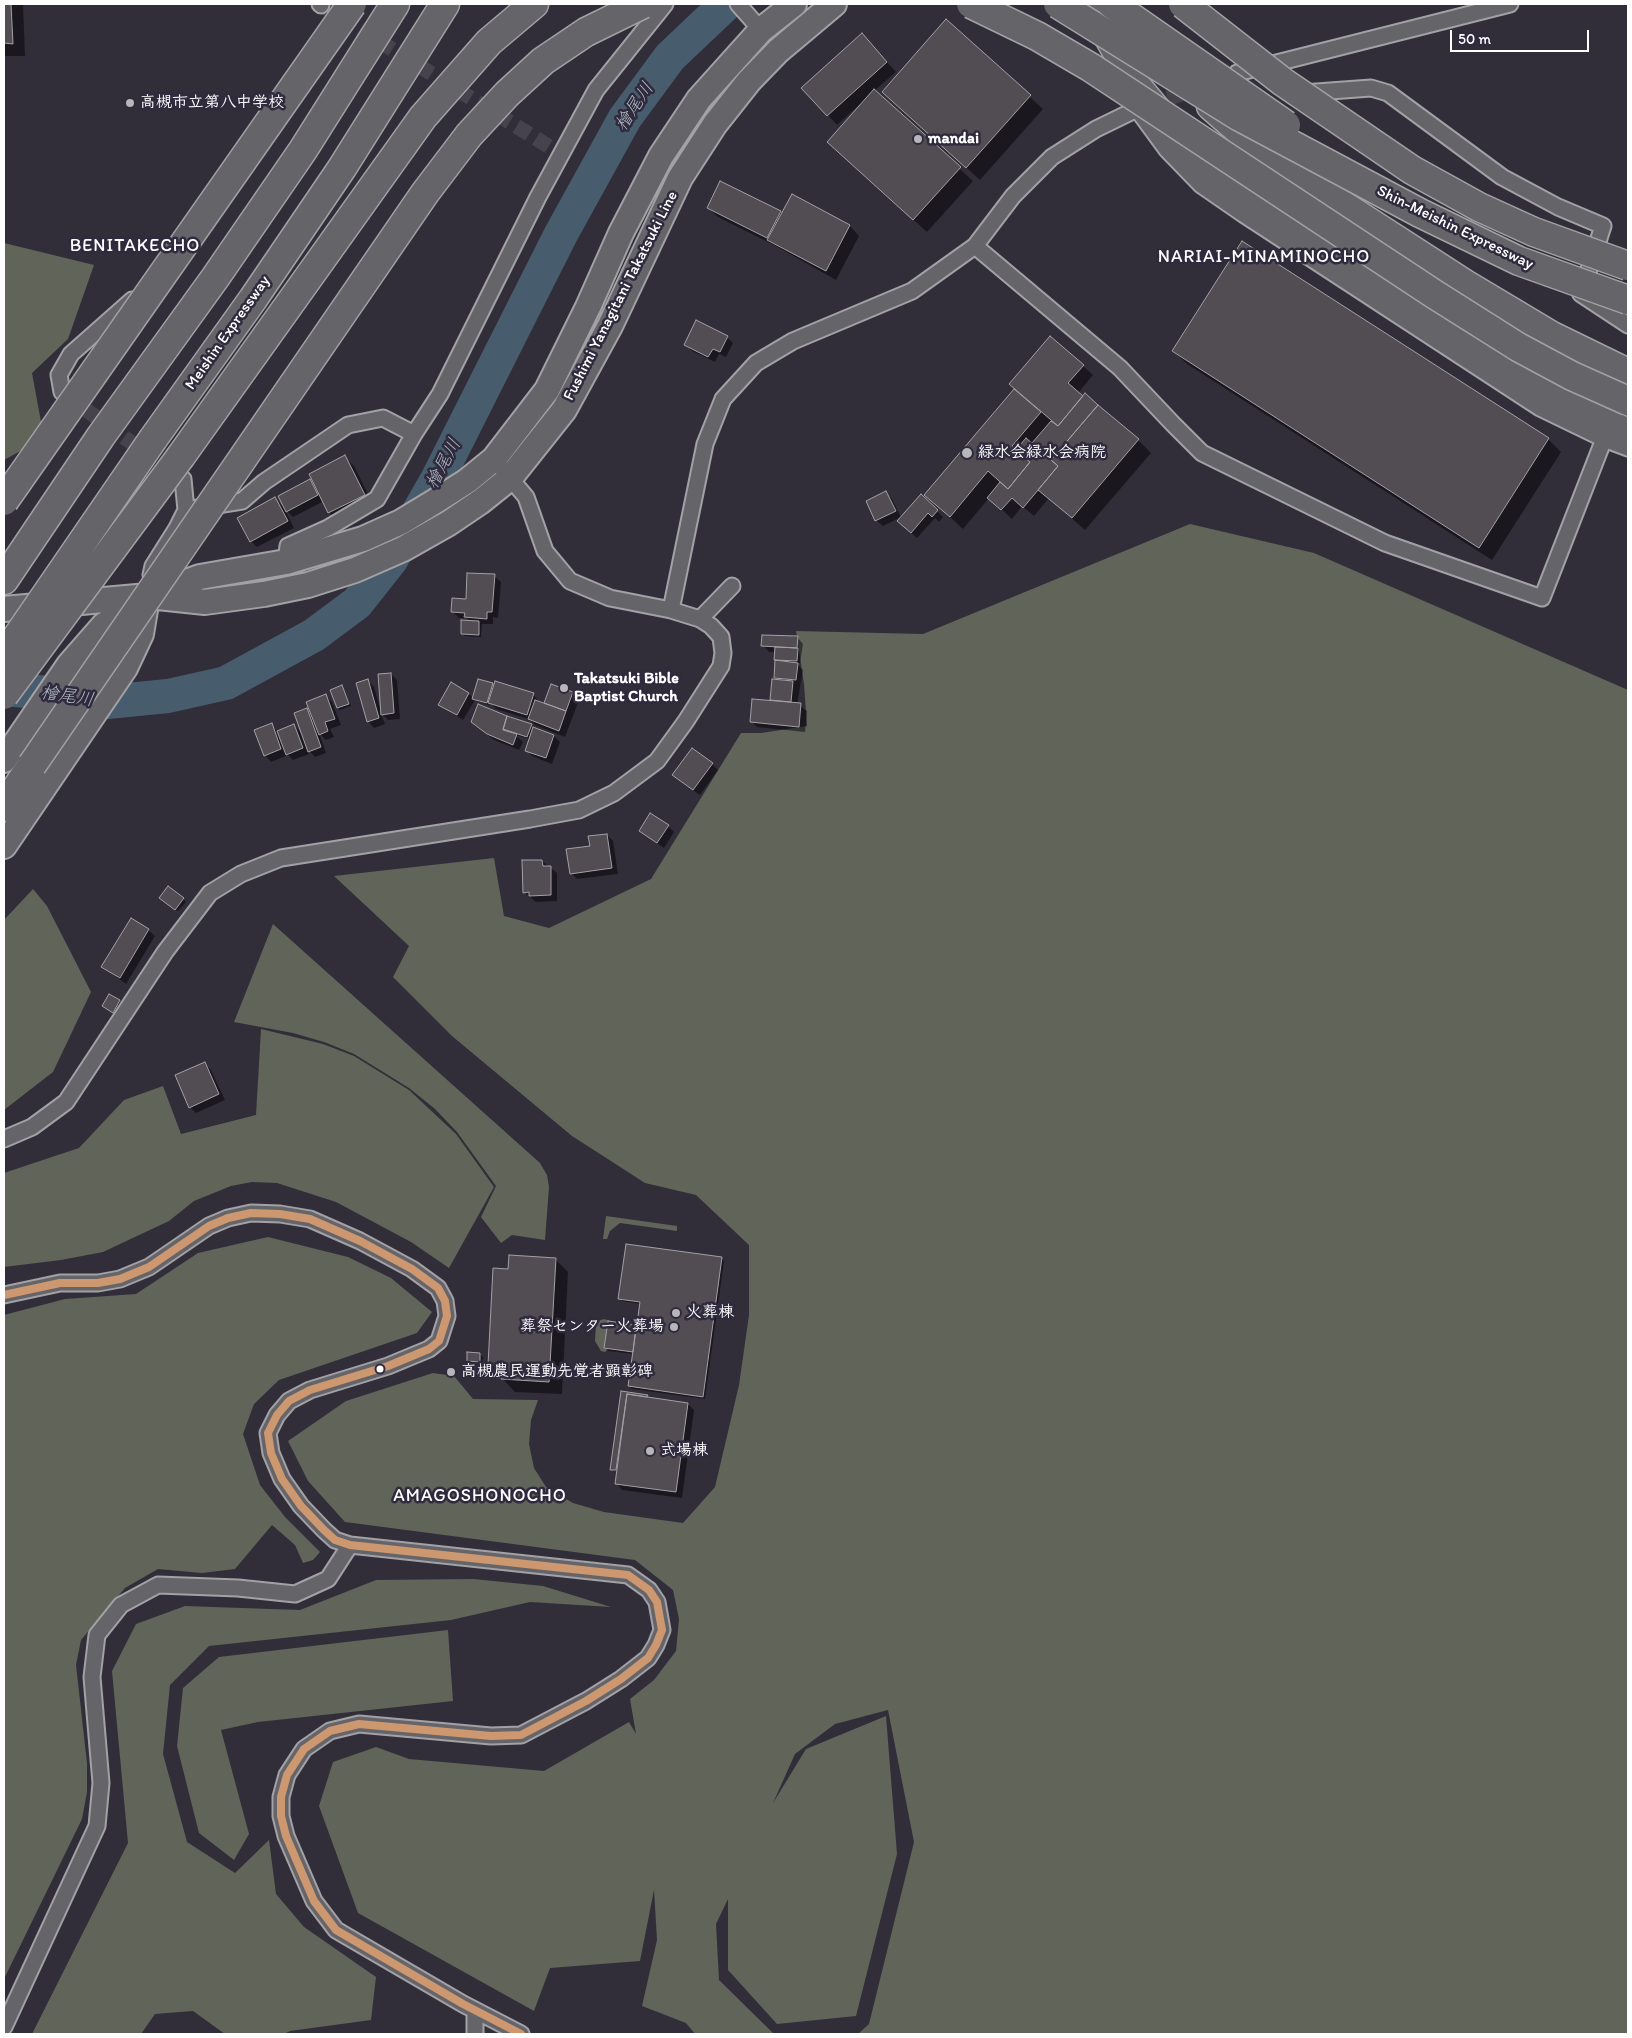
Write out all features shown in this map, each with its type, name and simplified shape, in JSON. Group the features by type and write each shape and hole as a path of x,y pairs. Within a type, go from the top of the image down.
{"highway":[{"path":"4,501 352,4"},
{"path":"4,580 101,436 215,278 303,150 395,4"},
{"name":"Meishin Expressway","path":"4,656 153,439 253,299 336,176 445,4"},
{"path":"4,695 182,468 423,117 489,42 534,4"},
{"path":"4,807 425,193 469,135 507,94 543,61 586,32 643,4"},
{"path":"971,4 1037,36 1090,67 1434,294 1518,347 1572,376 1628,401"},
{"path":"1058,4 1240,117 1367,185"},
{"path":"1090,4 1135,84 1201,161 1224,180 1526,380 1616,436"},
{"path":"1112,4 1274,116 1367,185"},
{"path":"1116,4 1189,84 1245,138 1273,160 1465,284 1544,331 1628,373"},
{"path":"1183,4 1283,82 1343,125"},
{"path":"1206,4 1343,125"},
{"name":"Shin-Meishin Expressway","path":"1343,125 1412,170 1479,207 1534,232 1628,266"},
{"name":"Shin-Meishin Expressway","path":"1367,185 1468,238 1519,261 1628,300"}],"main road":[{"name":"Fushimi Yanagitani Takatsuki Line","path":"4,760 69,665 104,625 148,596 200,577 286,562 324,552 401,522 467,481 494,459 546,390 588,307 621,233 661,156 698,99 758,25 794,4"},
{"name":"Fushimi Yanagitani Takatsuki Line","path":"4,609 148,596 206,602 264,594 308,585 371,563 449,523 510,478 564,410 610,326 680,178 715,124 749,81 778,51 834,4"},
{"path":"4,846 125,668 141,634 148,596"}],"street":[{"path":"62,392 59,375 71,354 124,309 170,260 263,131 337,4"},
{"path":"286,562 288,546 328,528 377,499 414,434 440,394 538,197 596,90 665,4"},
{"path":"738,4 758,25"},
{"path":"1236,73 1510,4"},
{"path":"1256,68 1272,87 1290,94 1371,88 1388,93 1502,177 1558,207 1602,226 1581,294 1628,324"},
{"path":"672,610 705,444 723,399 756,363 793,341 912,291 975,246 1013,196 1052,157 1096,129 1137,109 1167,150 1201,185 1540,408 1616,436 1628,448"},
{"path":"975,246 1120,368 1202,453 1385,543 1542,598 1616,436"},
{"path":"186,510 242,501 264,482 348,425 383,418 414,434"},
{"path":"4,1139 32,1127 66,1102 188,921 210,893 241,874 281,858 307,853 579,810 621,788 657,761 697,705 721,666 724,652 721,637 711,626 700,619 672,610 610,598 570,580 545,551 526,497 494,459"},
{"path":"148,596 152,566 177,528 186,510 182,468"},
{"path":"700,619 732,586"},
{"path":"4,1295 60,1283 98,1284 120,1278 149,1267 209,1226 228,1218 251,1213 280,1214 310,1220 360,1241 425,1278 438,1288 445,1301 447,1316 439,1341 429,1349 418,1355 310,1390 289,1401 277,1416 268,1432 272,1452 282,1479 301,1506 335,1540 350,1545 617,1572 628,1575 649,1590 657,1602 662,1630 648,1658 621,1679 586,1701 521,1734 491,1736 359,1724 330,1731 304,1748 287,1775 281,1797 281,1816 286,1836 314,1901 324,1917 336,1930 475,2010 521,2034"},
{"path":"4,2027 97,1826 101,1783 92,1677 97,1635 121,1605 158,1586 238,1588 295,1594 328,1579 350,1545"},
{"path":"475,2010 475,2034"}],"shaded area":[{"path":"4,243 94,265 68,339 32,373 44,438 4,460"},
{"path":"1190,524 1314,553 1628,690 1628,2034 858,2034 869,2024 914,1842 888,1710 835,1724 795,1754 773,1803 806,1749 886,1716 897,1854 856,2016 777,2024 728,1970 728,1899 716,1924 719,1980 774,2034 695,2034 686,2023 642,2006 657,1940 654,1890 640,1961 550,1968 534,2011 358,1913 319,1806 333,1762 376,1747 409,1759 544,1771 629,1722 636,1734 630,1699 654,1680 676,1651 679,1619 673,1590 635,1560 345,1522 308,1481 288,1441 346,1401 433,1373 454,1376 473,1399 538,1400 531,1420 529,1444 534,1468 546,1487 573,1503 604,1512 683,1523 715,1487 739,1385 749,1315 749,1245 696,1195 645,1183 572,1136 452,1036 393,977 409,946 334,876 494,858 504,916 549,928 651,879 741,733 761,733 807,726 804,684 796,631 923,634"},
{"path":"33,889 47,906 91,992 53,1072 4,1110 4,920"},
{"path":"273,924 540,1163 547,1175 549,1187 545,1240 512,1235 501,1243 481,1217 496,1186 457,1132 435,1109 409,1088 354,1054 324,1042 293,1033 234,1022"},
{"path":"261,1029 323,1044 354,1056 409,1090 456,1134 494,1187 449,1268 411,1242 336,1202 277,1183 252,1182 231,1186 194,1201 169,1221 103,1252 61,1260 4,1267 4,1173 79,1148 124,1100 163,1086 181,1134 256,1115"},
{"path":"606,1216 677,1226 677,1231 620,1223 610,1231 607,1239 603,1239"},
{"path":"268,1237 348,1257 391,1278 432,1312 417,1333 279,1380 254,1404 243,1434 260,1485 285,1517 320,1552 313,1560 303,1563 295,1545 272,1525 235,1569 202,1573 158,1569 125,1588 81,1640 76,1665 87,1763 87,1792 82,1819 4,1979 4,1315 65,1299 136,1294 198,1253"},
{"path":"604,1319 610,1321 608,1321 604,1348 608,1349 605,1352 601,1351 595,1341 596,1324"},
{"path":"473,1579 543,1586 611,1607 530,1602 451,1620 209,1646 170,1685 163,1754 187,1842 235,1873 269,1840 276,1894 304,1927 376,1977 371,2020 290,2031 284,2034 225,2034 193,2011 155,2014 141,2034 32,2034 128,1843 112,1671 136,1624 185,1606 300,1610 376,1580"},
{"path":"448,1630 453,1701 258,1722 221,1730 249,1834 234,1860 199,1833 177,1746 183,1688 219,1657"}],"building":[{"path":"4,4 11,4 13,44 4,43"},
{"path":"946,19 1031,95 966,168 882,92"},
{"path":"862,33 887,62 827,116 801,88"},
{"path":"874,89 961,167 913,220 827,142"},
{"path":"720,181 781,211 767,238 707,208"},
{"path":"792,194 850,225 826,271 767,240"},
{"path":"1242,241 1549,438 1479,548 1172,351"},
{"path":"696,320 728,336 720,352 713,349 708,357 684,345"},
{"path":"1050,336 1084,365 1068,383 1083,396 1058,426 1009,384"},
{"path":"1014,389 1041,412 1012,446 1030,462 1008,489 988,471 950,517 924,495"},
{"path":"1085,393 1098,405 1051,460 1032,443 1051,421 1058,426"},
{"path":"1098,405 1139,439 1072,518 1038,490 1058,466 1051,460"},
{"path":"1026,438 1058,466 1023,508 1012,498 1001,510 987,498 1000,482 1008,489 1030,462 1023,456 1027,452 1020,445"},
{"path":"345,455 365,495 328,513 309,474"},
{"path":"310,479 318,495 286,512 278,496"},
{"path":"886,491 896,511 875,521 866,501"},
{"path":"921,494 938,510 932,517 928,513 911,533 897,521"},
{"path":"275,497 288,521 250,542 237,518"},
{"path":"467,573 495,574 492,612 487,612 487,619 464,617 465,613 451,612 452,598 466,599"},
{"path":"461,620 479,621 479,635 461,634"},
{"path":"762,635 798,636 797,648 761,646"},
{"path":"775,647 798,648 797,661 774,660"},
{"path":"775,660 798,663 796,680 774,678"},
{"path":"391,673 394,713 381,715 378,674"},
{"path":"368,679 379,718 367,722 356,683"},
{"path":"478,679 493,683 487,703 472,699"},
{"path":"772,679 793,681 791,702 770,700"},
{"path":"495,681 534,693 527,715 488,703"},
{"path":"451,682 469,693 457,715 438,705"},
{"path":"551,684 573,692 566,711 544,703"},
{"path":"342,685 349,704 337,708 330,690"},
{"path":"326,694 335,719 325,722 328,731 319,735 306,702"},
{"path":"752,699 801,703 799,727 750,722"},
{"path":"535,700 566,711 559,731 528,719"},
{"path":"478,704 507,716 503,730 517,734 513,745 487,734 471,722"},
{"path":"307,708 321,747 308,752 294,713"},
{"path":"507,716 532,724 527,737 503,729"},
{"path":"272,723 281,749 264,756 254,730"},
{"path":"294,724 303,748 286,755 277,731"},
{"path":"533,727 554,735 546,758 525,751"},
{"path":"692,748 713,763 693,790 672,775"},
{"path":"650,813 669,825 657,843 639,831"},
{"path":"607,834 612,868 570,874 566,849 590,846 588,836"},
{"path":"522,860 542,860 543,866 551,866 551,895 529,896 529,892 523,893"},
{"path":"168,886 184,898 175,910 159,898"},
{"path":"131,918 149,929 120,978 101,967"},
{"path":"109,994 120,1000 113,1013 102,1006"},
{"path":"205,1062 219,1094 189,1108 175,1075"},
{"name":"火葬棟","path":"626,1244 722,1257 703,1397 628,1386 640,1302 618,1299"},
{"path":"509,1255 556,1258 549,1382 501,1379 501,1366 488,1365 493,1268 508,1269"},
{"path":"608,1321 636,1325 633,1352 604,1348"},
{"path":"467,1352 480,1353 480,1362 467,1361"},
{"path":"621,1391 648,1395 647,1397 627,1394 616,1470 610,1470"},
{"name":"式場棟","path":"627,1394 688,1403 676,1492 615,1484"}],"waterway":[{"name":"檜尾川","path":"4,689 60,694 97,703 168,696 226,683 314,635 357,603 391,560 438,478 561,234 625,118 670,57 726,4"}],"tunnel":[{"path":"321,5 561,154"},
{"path":"1146,106 1198,88"},
{"path":"68,397 175,474"}],"transit line":[{"path":"4,1295 60,1283 98,1283 120,1279 149,1267 209,1226 228,1218 251,1213 280,1214 310,1219 360,1241 412,1269 438,1288 445,1301 447,1316 439,1341 429,1349 388,1366 310,1390 289,1401 277,1415 268,1433 271,1453 282,1479 301,1506 324,1530 335,1540 350,1545 628,1575 649,1590 657,1602 662,1630 648,1658 621,1679 586,1701 521,1735 491,1736 359,1724 330,1731 304,1749 287,1775 281,1797 281,1816 286,1836 314,1901 336,1930 463,2004 521,2034"}],"place":[{"name":"高槻市立第八中学校","path":"130,103"},
{"name":"mandai","path":"918,139"},
{"name":"緑水会緑水会病院","path":"967,453"},
{"name":"Takatsuki Bible Baptist Church","path":"564,688"},
{"name":"火葬棟","path":"676,1313"},
{"name":"葬祭センター火葬場","path":"674,1327"},
{"name":"高槻農民運動先覚者顕彰碑","path":"451,1372"},
{"name":"式場棟","path":"650,1451"}],"district":[{"name":"BENITAKECHO","path":"135,246"},
{"name":"NARIAI-MINAMINOCHO","path":"1264,257"},
{"name":"AMAGOSHONOCHO","path":"480,1496"}]}
